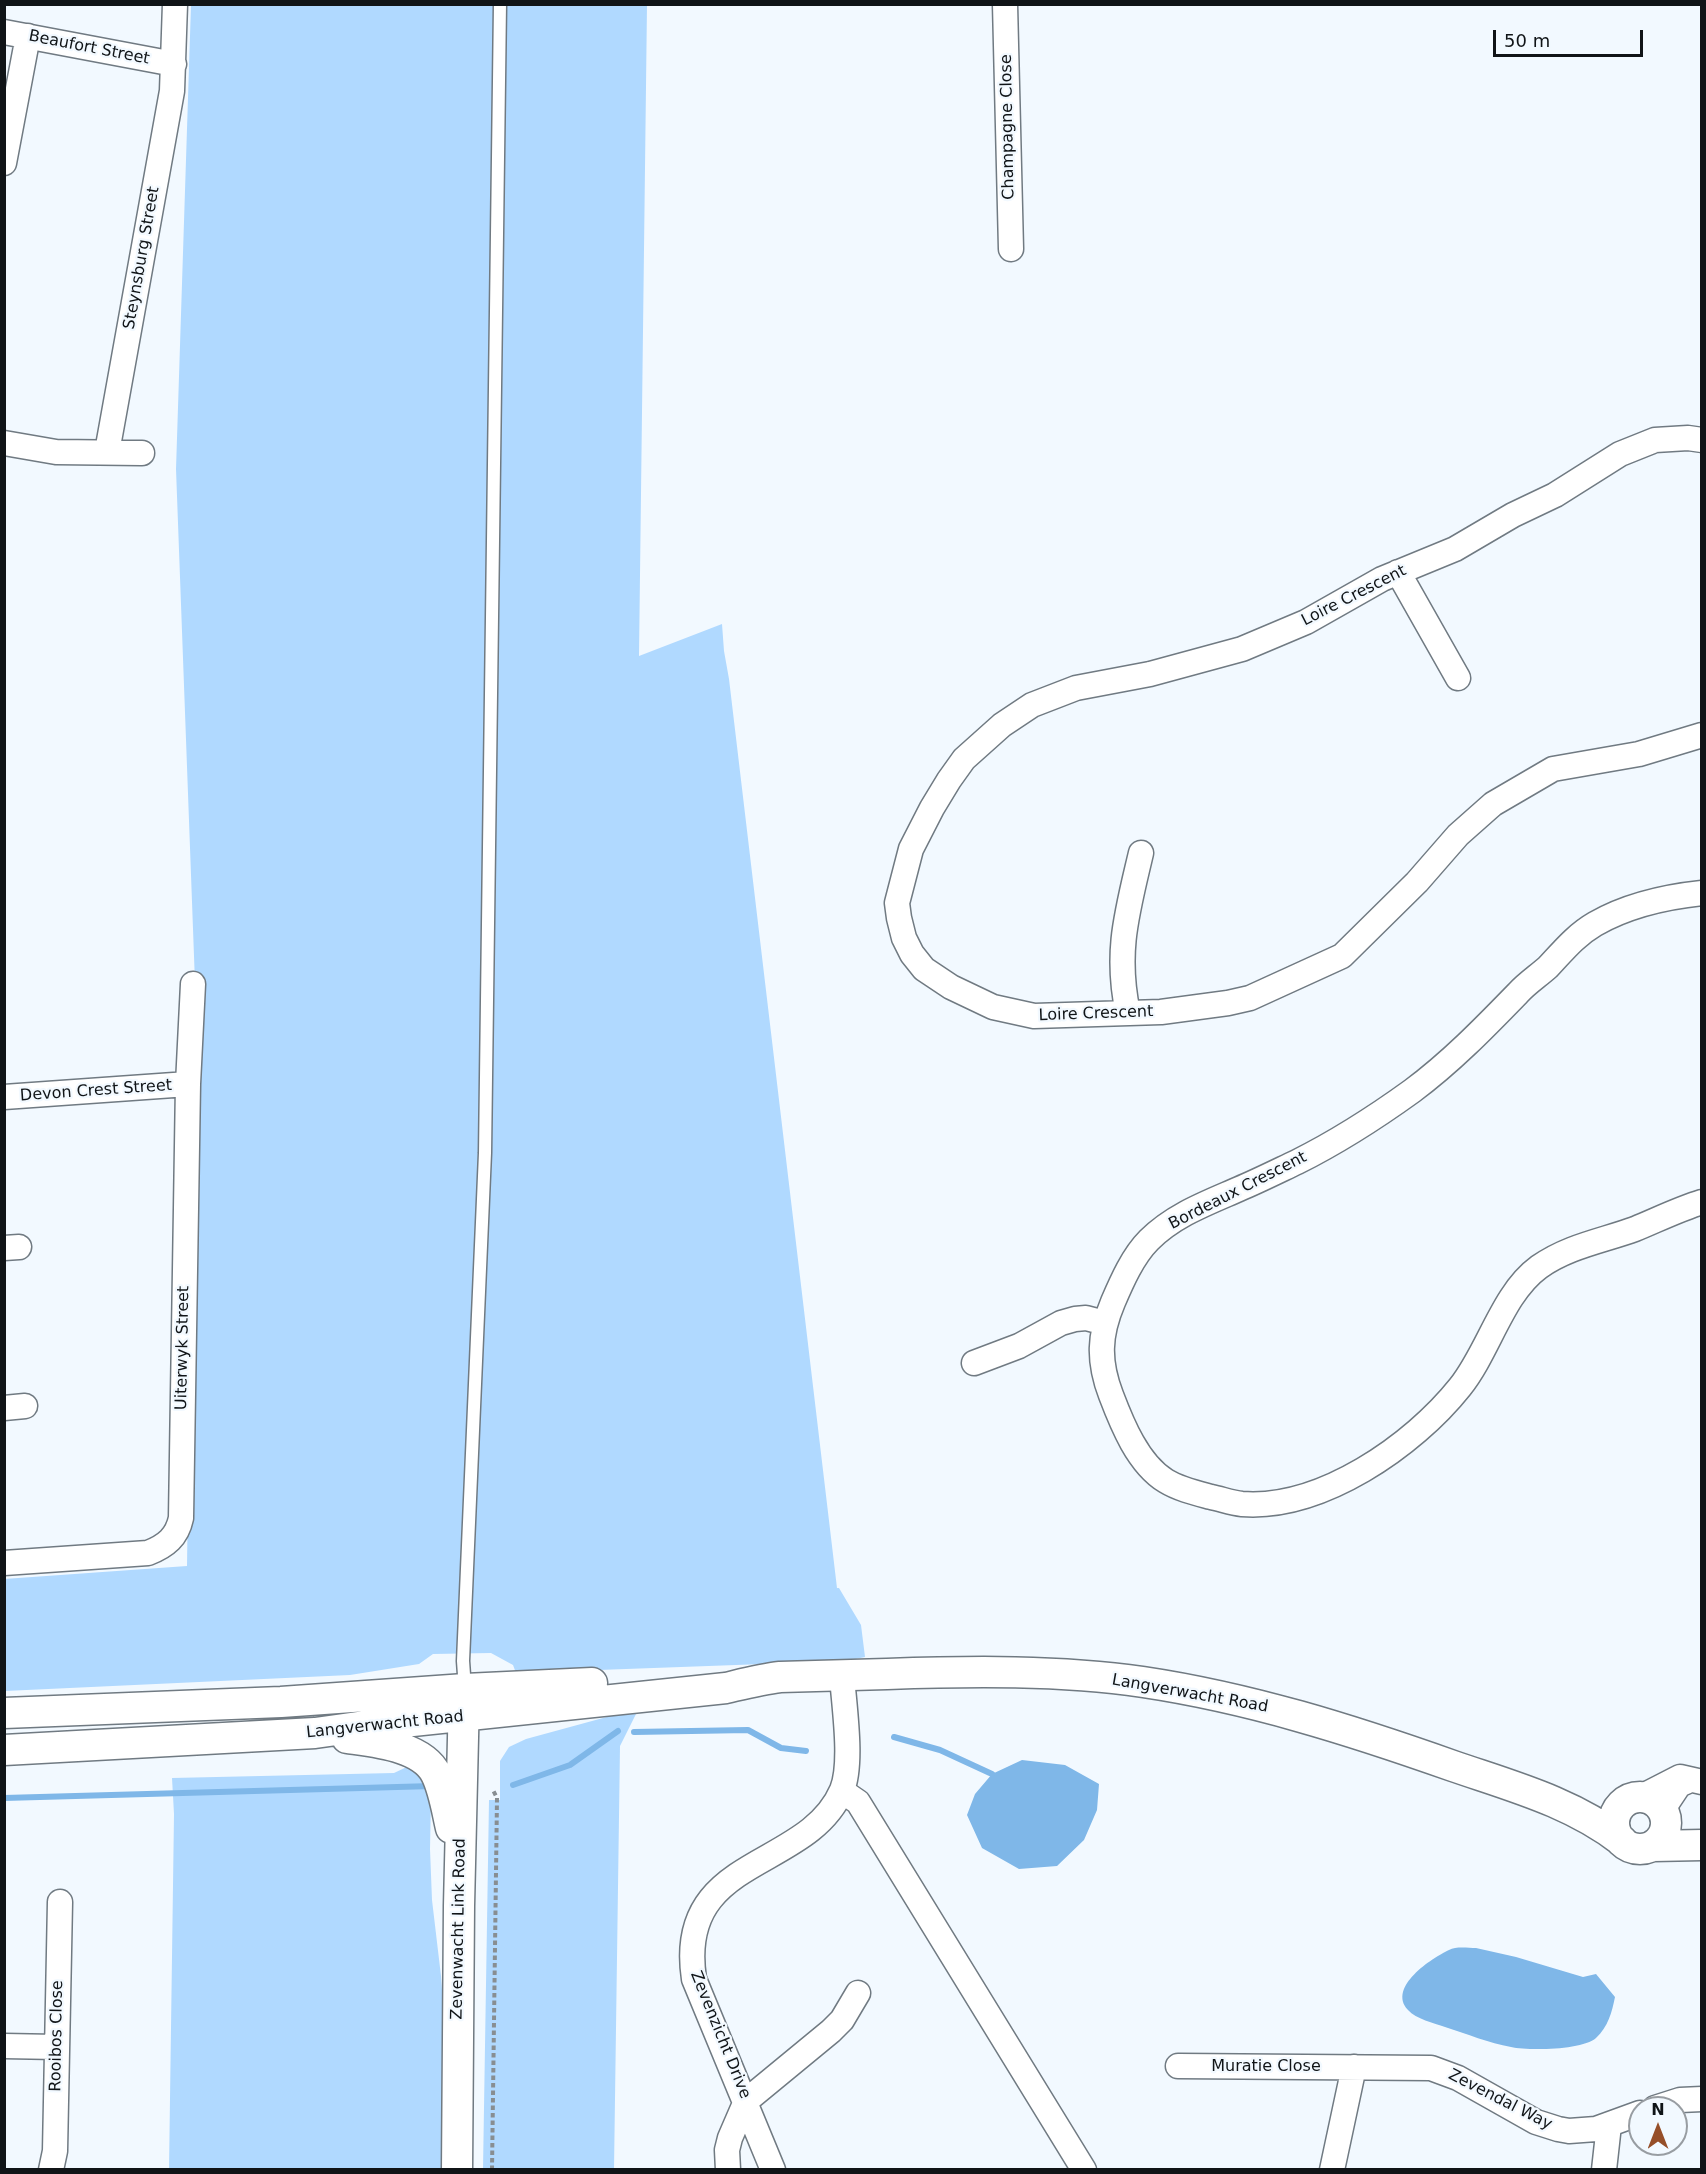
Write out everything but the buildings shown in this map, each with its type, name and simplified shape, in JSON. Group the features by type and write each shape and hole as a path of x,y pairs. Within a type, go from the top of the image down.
{"street":[{"name":"Steynsburg Street","path":"106,452 172,91 176,4"},
{"name":"Champagne Close","path":"1005,4 1011,249"},
{"name":"Beaufort Street","path":"16,34 174,64"},
{"path":"5,152 16,34"},
{"name":"Loire Crescent","path":"1701,440 1688,438 1655,440 1620,454 1555,495 1513,515 1455,549 1382,579 1306,622 1242,649 1150,674 1076,688 1032,705 1002,725 964,759 938,798 911,849 897,903 904,938 912,954 924,969 951,987 993,1007 1034,1016 1161,1012 1250,998 1342,956 1417,882 1458,835 1493,804 1553,769 1640,754 1701,735"},
{"path":"4,443 56,452 142,453"},
{"path":"1398,572 1458,678"},
{"path":"1128,1013 1122,985 1123,933 1141,853"},
{"name":"Bordeaux Crescent","path":"1701,892 1667,897 1629,908 1594,925 1574,939 1470,1043 1413,1090 1373,1118 1300,1160 1207,1202 1169,1223 1148,1241 1132,1263 1120,1287 1105,1323 1101,1342 1103,1374 1123,1425 1140,1455 1164,1480 1197,1493 1242,1504 1284,1501 1321,1490 1363,1471 1423,1424 1461,1386 1514,1294 1536,1269 1576,1246 1633,1230 1701,1202"},
{"name":"Uiterwyk Street","path":"4,1563 148,1552 161,1548 178,1530 181,1506 188,1084 193,984"},
{"name":"Devon Crest Street","path":"4,1097 188,1084"},
{"path":"974,1363 1019,1346 1061,1323 1086,1318 1105,1323"},
{"name":"Langverwacht Road","path":"4,1750 315,1733 365,1726 464,1702 578,1684 723,1674 763,1680 962,1671 1080,1676 1142,1682 1207,1694 1290,1713 1362,1734 1564,1805 1579,1808 1649,1806"},
{"name":"Zevenzicht Drive","path":"773,2169 694,1979 692,1950 698,1922 704,1909 722,1886 815,1826 829,1811 842,1791 847,1753 842,1676"},
{"name":"Langverwacht Road","path":"4,1713 281,1702 464,1702"},
{"name":"Zevenwacht Link Road","path":"457,2169 464,1702"},
{"path":"315,1733 400,1747 425,1760 436,1773 460,1863"},
{"path":"1649,1806 1674,1778 1684,1777 1697,1781"},
{"path":"842,1791 858,1803 1084,2169"},
{"name":"Langverwacht Road","path":"1564,1805 1602,1826 1622,1841"},
{"path":"1649,1806 1665,1833 1653,1846"},
{"path":"1701,1837 1689,1832 1649,1806 1619,1807 1614,1821 1617,1835 1633,1848 1701,1845"},
{"name":"Rooibos Close","path":"51,2169 55,2151 60,1902"},
{"path":"728,2169 730,2138 746,2101 831,2031 842,2020 858,1993"},
{"path":"4,2046 57,2047"},
{"name":"Muratie Close","path":"1178,2067 1354,2067"},
{"path":"1332,2169 1354,2067"},
{"name":"Zevendal Way","path":"1354,2067 1424,2067 1439,2070 1547,2126 1569,2131 1582,2131 1628,2118"},
{"path":"1604,2169 1609,2125"}],"lane":[{"path":"464,1702 463,1661 484,1154 500,4"}],"path":[{"path":"492,2169 497,1798 494,1790"}],"shaded area":[{"path":"191,5 647,5 639,656 722,624 837,1588 861,1625 865,1657 846,1661 516,1673 513,1665 491,1653 433,1654 419,1664 350,1675 5,1691 4,1579 187,1566 195,983 176,469"},
{"path":"636,1714 620,1746 614,2169 483,2169 489,1800 500,1800 500,1761 509,1747 526,1739 614,1715"},
{"path":"1022,1760 1065,1765 1099,1784 1097,1810 1084,1840 1057,1866 1019,1869 982,1848 967,1815 975,1794 992,1774"},
{"path":"411,1765 426,1779 431,1798 432,1900 447,2058 446,2169 169,2170 174,1814 172,1778 394,1773"},
{"path":"1476,1948 1583,1977 1596,1974 1615,1997 1604,2029 1596,2038 1580,2045 1542,2049 1519,2048 1486,2041 1431,2022 1408,2010 1403,2001 1403,1992 1414,1974 1441,1954 1452,1949"}],"waterway":[{"path":"634,1732 748,1730 781,1748 806,1751"},
{"path":"513,1785 570,1765 618,1731"},
{"path":"894,1737 940,1750 992,1774"},
{"path":"4,1798 433,1786"}]}
